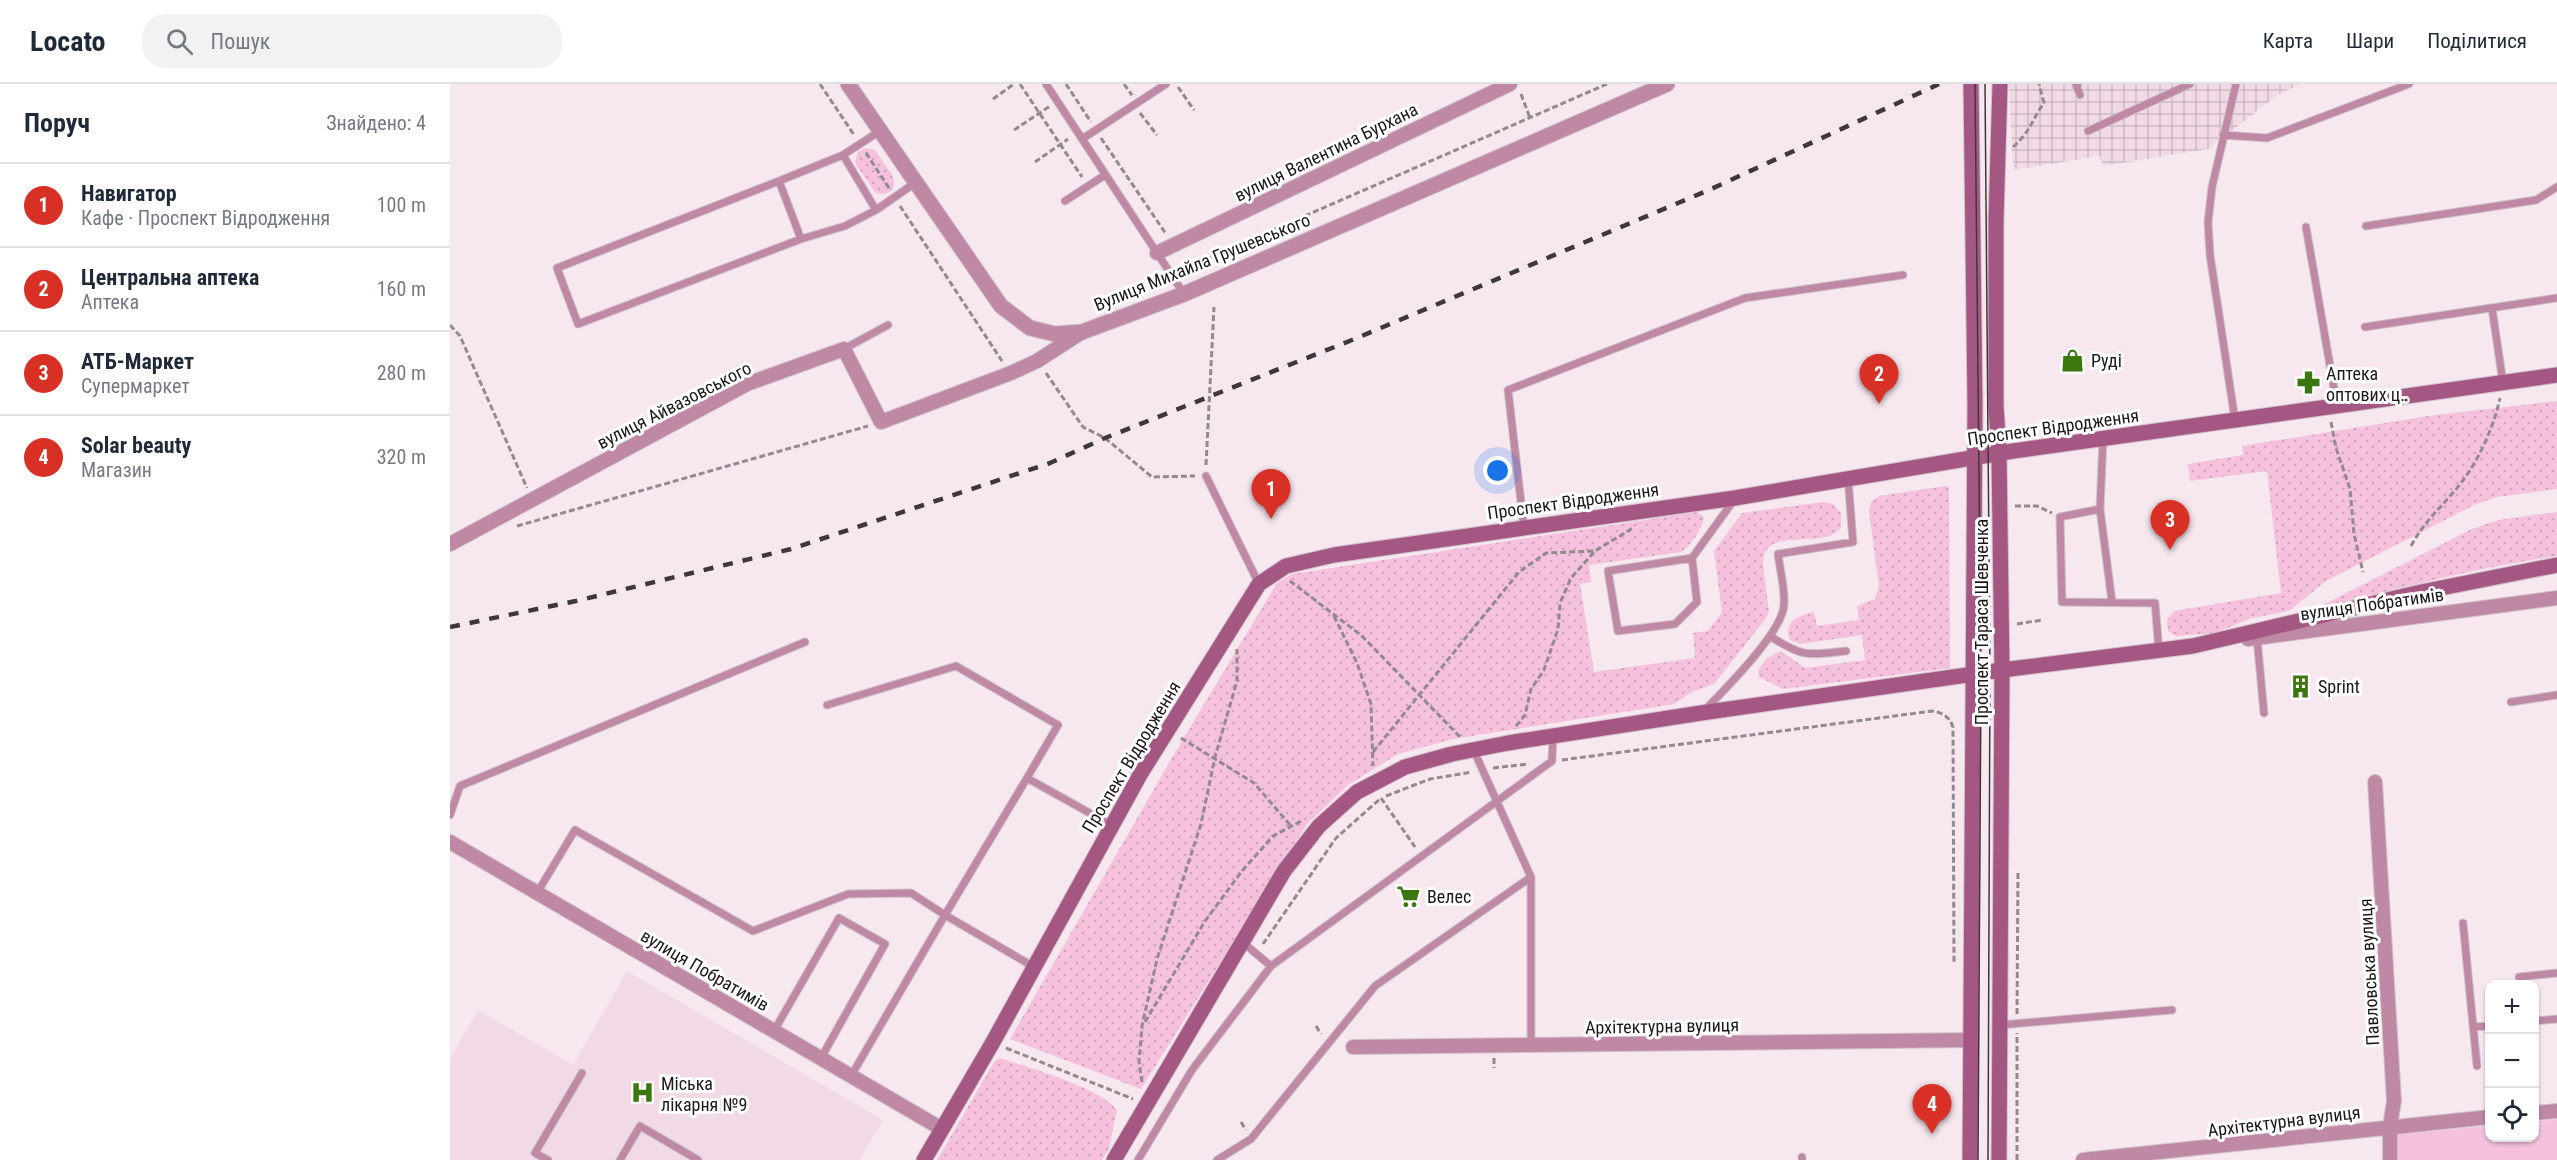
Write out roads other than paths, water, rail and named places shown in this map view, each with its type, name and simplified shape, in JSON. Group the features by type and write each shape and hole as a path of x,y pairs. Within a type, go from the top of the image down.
{"main road":[{"name":"Проспект Тараса Шевченка","path":"1970,1160 1974,458 1971,84"},
{"name":"Проспект Тараса Шевченка","path":"1999,1160 2002,670 2000,453 1996,406 1996,220 2000,84"},
{"name":"Проспект Відродження","path":"924,1160 1168,730 1259,584 1286,566 1334,555 1735,498 2000,453 2557,375"},
{"path":"1114,1160 1284,871 1318,826 1357,792 1405,767 1500,745 1701,713 2002,670 2193,646 2421,592 2557,565"}],"street":[{"name":"Вулиця Михайла Грушевського","path":"848,84 1001,306 1030,328 1055,334 1082,332 1184,294 1666,84"},
{"name":"вулиця Валентина Бурхана","path":"1157,254 1515,88"},
{"path":"844,349 881,422 1011,373 1037,361 1082,332"},
{"name":"вулиця Айвазовського","path":"450,544 747,384 844,349"},
{"name":"вулиця Побратимів","path":"2193,646 2557,598"},
{"name":"Павловська вулиця","path":"2375,782 2394,1101 2390,1126 2390,1160"},
{"name":"вулиця Побратимів","path":"450,842 942,1129"},
{"name":"Архітектурна вулиця","path":"1353,1047 1972,1040"},
{"path":"2539,1113 2557,1111"},
{"name":"Архітектурна вулиця","path":"2084,1160 2210,1154 2390,1126 2485,1117"}],"lane":[{"path":"1046,84 1184,294"},
{"path":"1080,136 1096,130 1166,84"},
{"path":"2078,84 2076,85 2080,95"},
{"path":"2088,131 2190,84"},
{"path":"2235,420 2210,255 2208,222 2212,187 2236,84"},
{"path":"2223,135 2267,138 2409,84"},
{"path":"880,131 843,155 557,268 578,324 801,239 845,226 896,198 915,183"},
{"path":"843,155 876,210"},
{"path":"1065,201 1105,175"},
{"path":"779,181 801,239"},
{"path":"2366,226 2536,200 2557,187"},
{"path":"2306,227 2332,407"},
{"path":"1524,528 1509,390 1745,298 1903,275"},
{"path":"2365,327 2557,298"},
{"path":"2492,309 2503,383"},
{"path":"844,349 888,325"},
{"path":"2103,439 2100,509 2112,602"},
{"path":"1206,476 1259,584"},
{"path":"1701,713 1736,678 1770,636 1785,606 1778,554 1853,542 1848,478"},
{"path":"1692,558 1608,570 1618,631 1675,624 1697,602 1692,558 1735,498"},
{"path":"2100,509 2060,517 2062,602 2155,603 2159,651"},
{"path":"1770,636 1807,656 1846,651"},
{"path":"2257,638 2264,713"},
{"path":"450,815 460,786 806,642"},
{"path":"826,705 956,666 1058,725 851,1076"},
{"path":"2511,702 2557,695"},
{"path":"1138,1160 1192,1070 1271,966 1552,761 1552,736"},
{"path":"1474,751 1531,877 1531,1045"},
{"path":"1027,778 1112,826"},
{"path":"537,893 575,830 753,931 848,894 911,893 1034,968"},
{"path":"1217,1160 1251,1138 1375,986 1531,877"},
{"path":"774,1031 839,918 885,944 821,1058"},
{"path":"2463,923 2477,1066"},
{"path":"1242,942 1271,966"},
{"path":"2519,977 2557,973"},
{"path":"2000,1025 2172,1010"},
{"path":"2539,1021 2557,1019"},
{"path":"2473,1027 2485,1026"},
{"path":"548,1160 535,1153 582,1073"},
{"path":"620,1160 640,1126 698,1160"}],"tram line":[{"path":"1975,84 1981,673 1978,1160"},
{"path":"1985,84 1990,672 1988,1160"}],"railway":[{"path":"450,627 576,601 791,549 1050,463 1105,438 1352,340 1709,190 1939,84"}],"place":[{"name":"Рудi","path":"2073,360"},
{"name":"Аптека оптових ц‥","path":"2308,383"},
{"name":"Центральна аптека","path":"1879,404"},
{"name":"Навигатор","path":"1271,519"},
{"name":"АТБ-Маркет","path":"2170,550"},
{"name":"Sprint","path":"2300,686"},
{"name":"Велес","path":"1409,896"},
{"name":"Міська лікарня №9","path":"643,1093"},
{"name":"Solar beauty","path":"1932,1134"}]}
